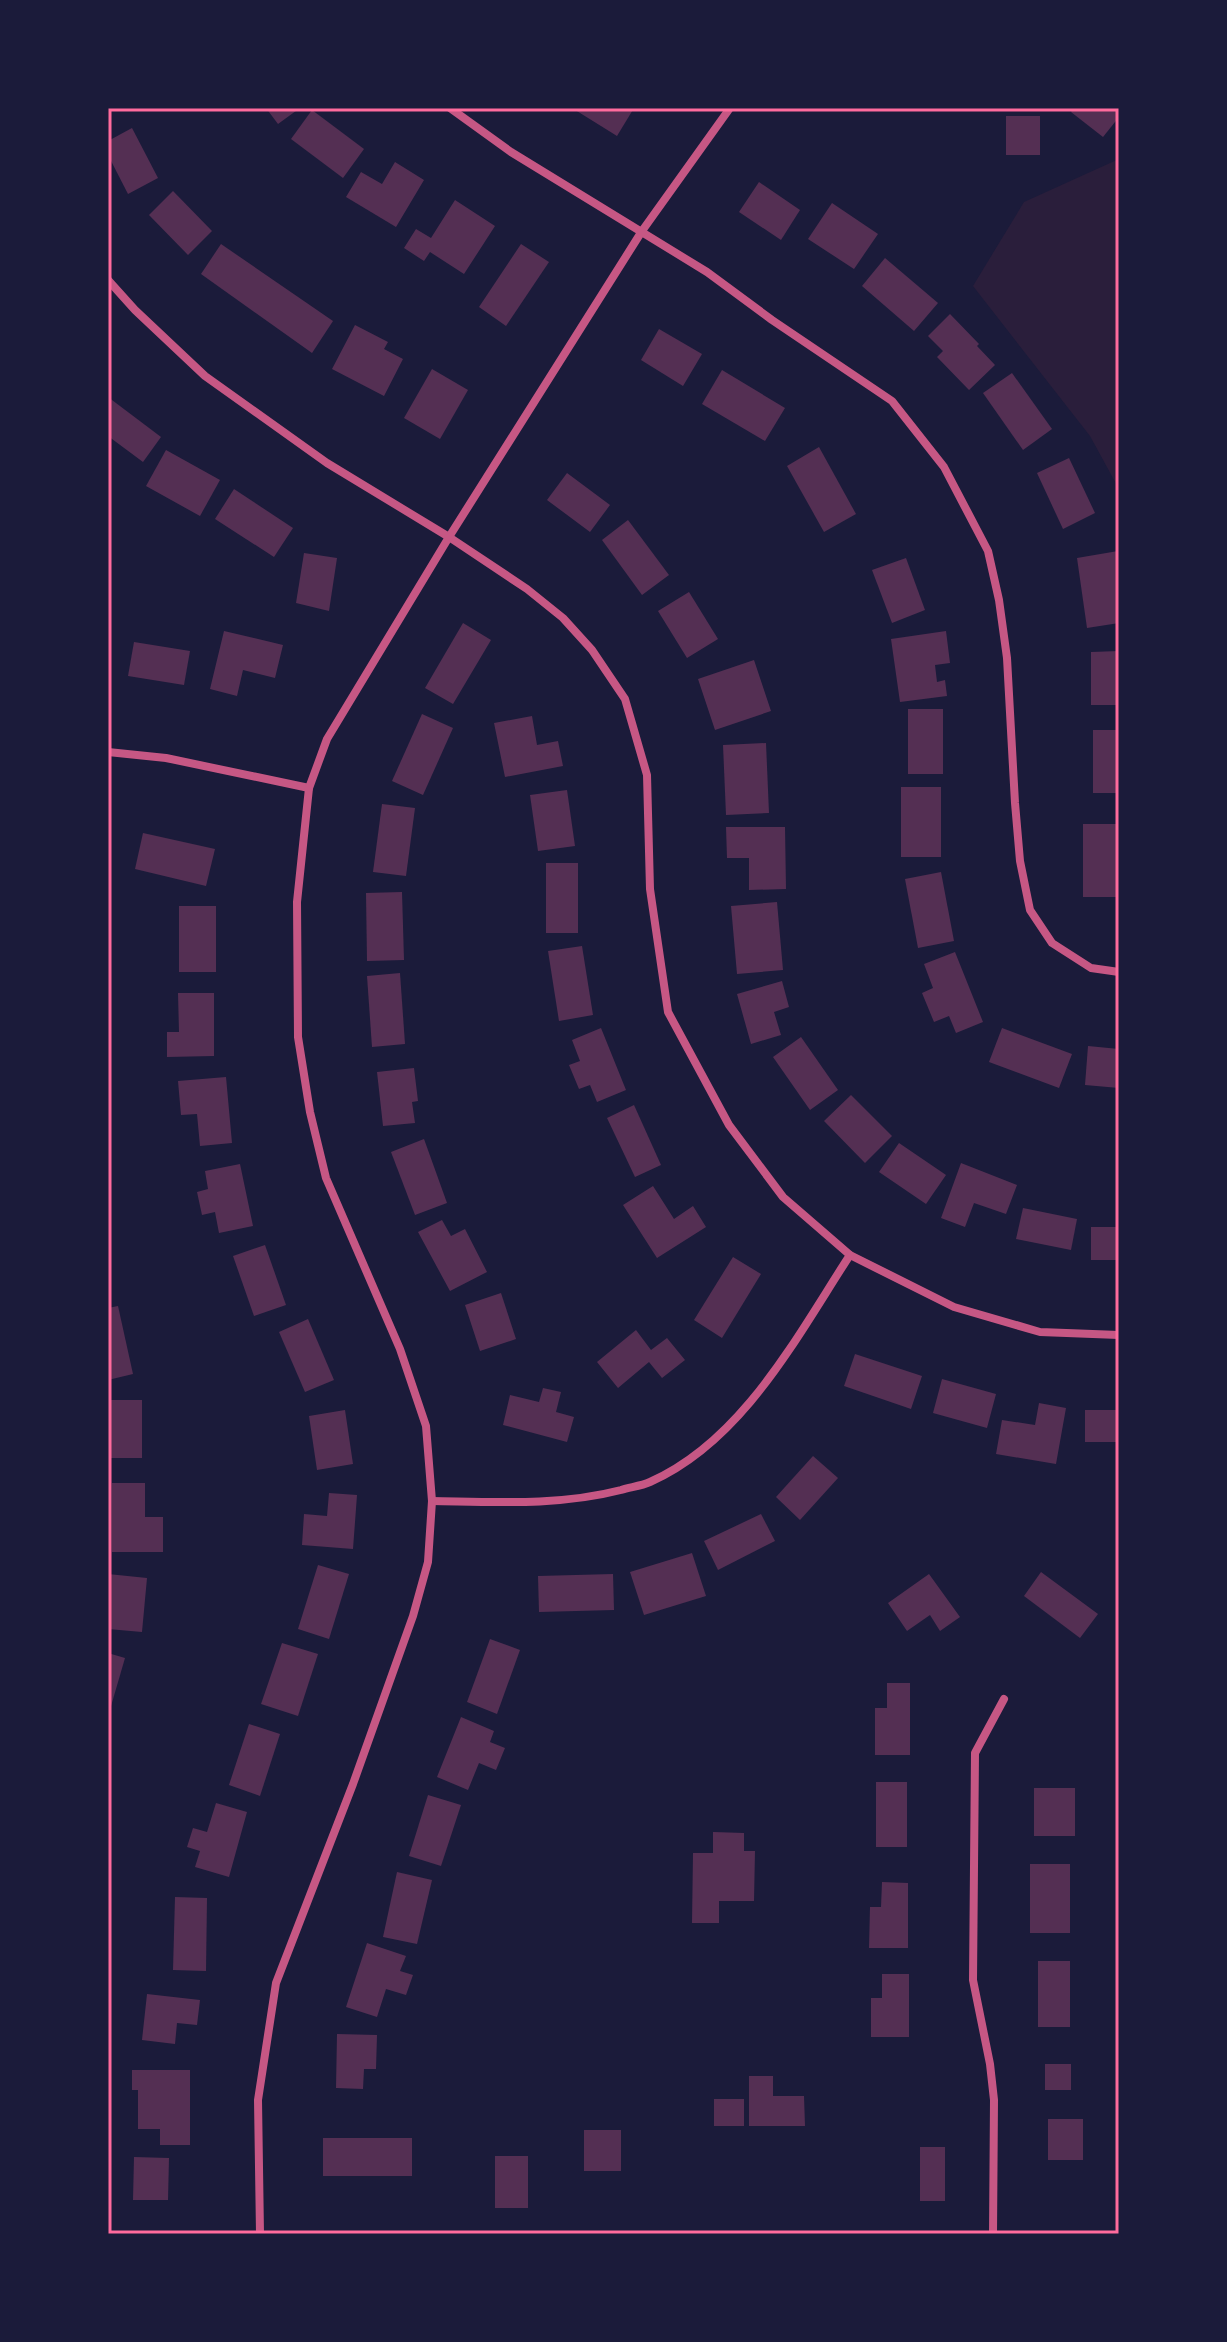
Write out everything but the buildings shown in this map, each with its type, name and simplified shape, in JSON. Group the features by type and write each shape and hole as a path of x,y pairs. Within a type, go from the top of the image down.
{"street":[{"path":"450,108 511,152 707,272 892,401 944,467 988,551 999,600 1007,658 1020,861 1030,910 1052,943 1091,968 1119,972"},
{"path":"260,2234 258,2100 276,1983 353,1784 413,1616 428,1562 432,1501 426,1426 400,1349 326,1178 310,1112 298,1037 297,902 309,788 327,739 449,537 642,231 730,108"},
{"path":"108,280 205,376 327,463 449,537 527,589 563,618 592,650 625,699 647,775 650,889 668,1012 729,1125 783,1197 850,1255 954,1307 1040,1332 1119,1335"},
{"path":"108,752 166,758 309,788"},
{"path":"432,1501 543,1503 601,1495 648,1483 687,1462 762,1390 850,1255"},
{"path":"993,2234 994,2100 973,1980 975,1753 1004,1699"}],"shaded area":[{"path":"1119,159 1119,489 1090,436 973,286 1024,202"}]}
